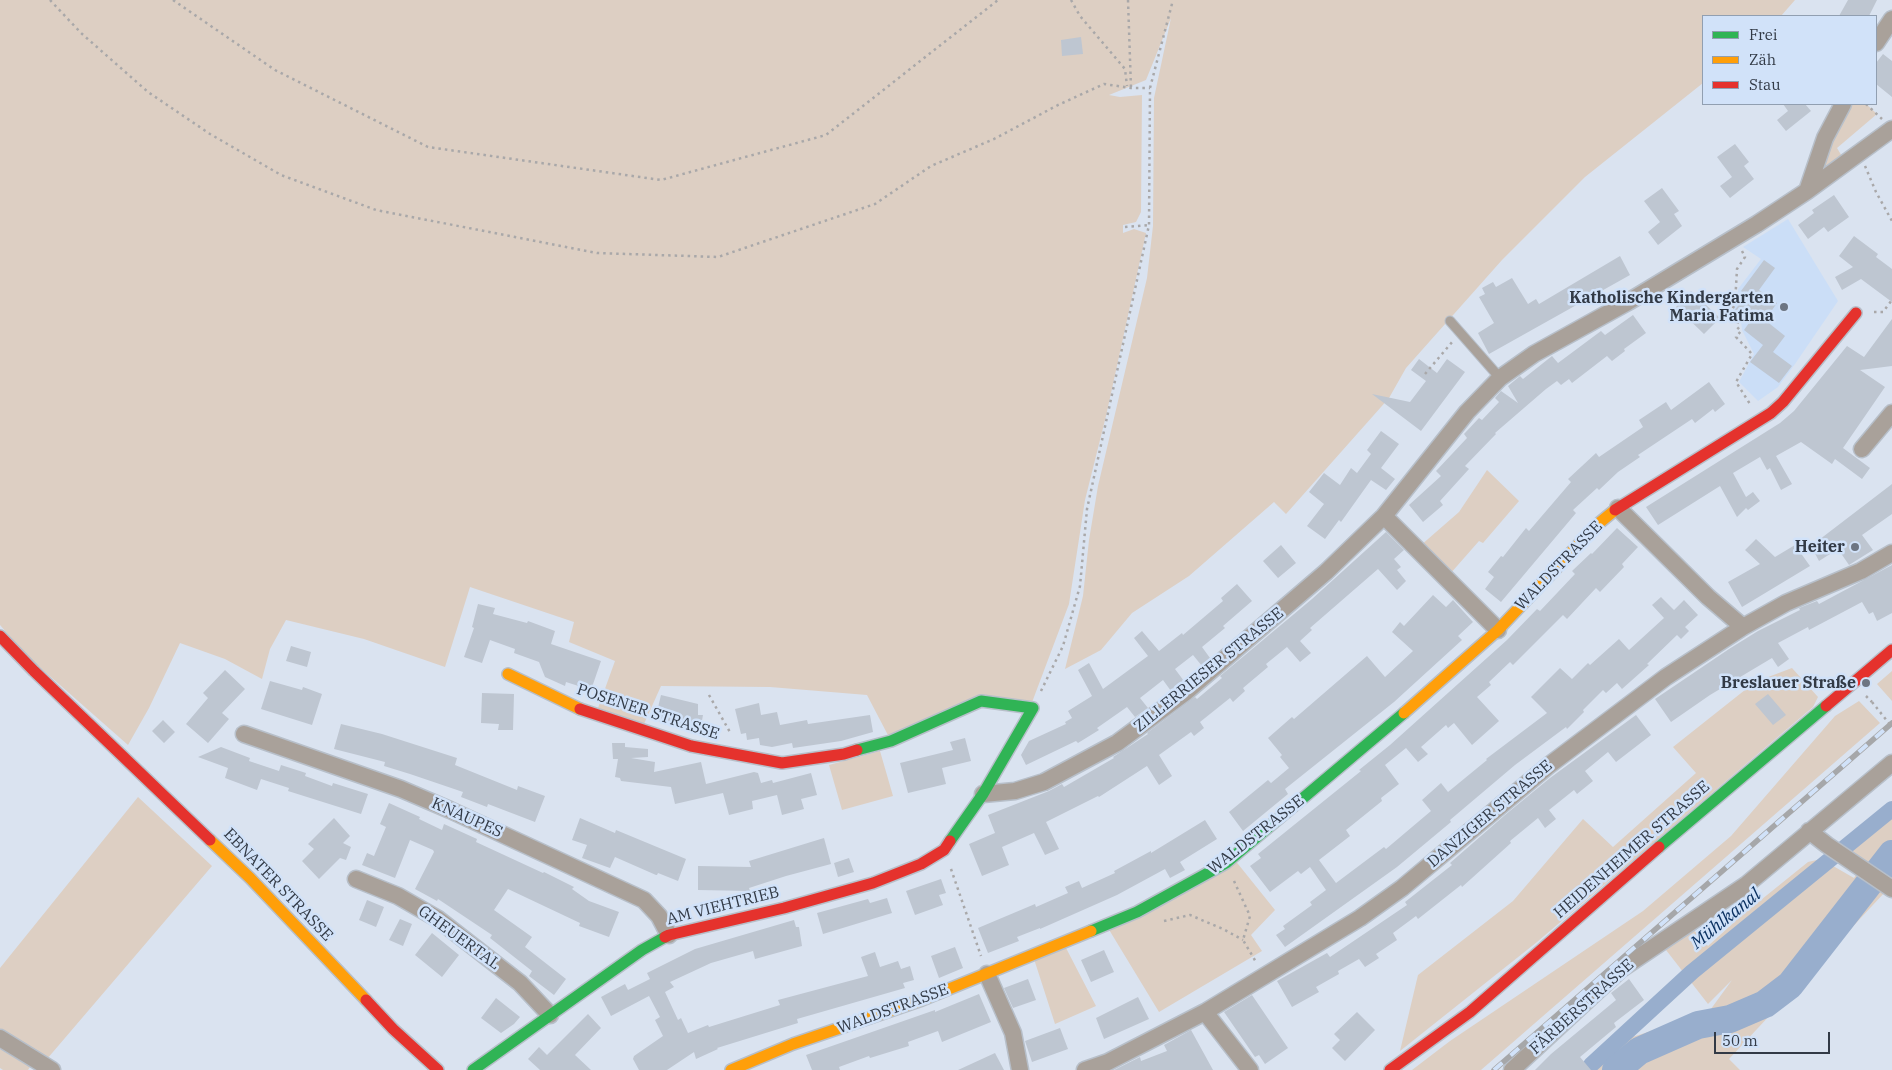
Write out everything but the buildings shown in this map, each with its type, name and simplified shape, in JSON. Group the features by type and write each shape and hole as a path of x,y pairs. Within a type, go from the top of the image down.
{"street":[{"path":"1877,42 1892,19"},
{"path":"1807,191 1825,138 1842,105"},
{"path":"1807,191 1892,129"},
{"name":"ZILLERRIESER STRASSE","path":"983,794 1015,791 1044,782 1117,743 1186,692 1326,572 1384,516 1467,412 1500,378 1534,354 1628,302 1736,237 1807,191"},
{"name":"WALDSTRASSE","path":"731,1070 793,1044 922,1000 1137,912 1226,863 1370,743 1498,630 1598,524 1618,508 1760,420 1783,402 1856,313"},
{"path":"1862,449 1892,413"},
{"name":"WALDSTRASSE","path":"1618,508 1708,597 1743,627"},
{"path":"1384,516 1498,630"},
{"name":"DANZIGER STRASSE","path":"1085,1070 1109,1066 1205,1012 1360,918 1402,888 1548,766 1666,677 1743,627 1786,603 1860,571 1892,554"},
{"name":"EBNATER STRASSE","path":"0,636 250,878 393,1029 438,1070"},
{"name":"HEIDENHEIMER STRASSE","path":"1390,1070 1470,1012 1652,853 1892,650"},
{"name":"POSENER STRASSE","path":"508,674 581,710 691,746 782,763 844,754 891,741 980,701 1033,708"},
{"path":"983,794 1033,708"},
{"name":"KNAUPES","path":"244,734 401,789 644,900 659,916 669,935"},
{"name":"FÄRBERSTRASSE","path":"1512,1070 1621,969 1746,885 1892,763"},
{"name":"AM VIEHTRIEB","path":"473,1070 642,950 669,935 784,908 874,883 921,864 944,850 983,794"},
{"path":"1809,831 1886,885"},
{"name":"GHEUERTAL","path":"356,879 398,896 438,919 520,983 550,1015"},
{"path":"987,974 1013,1033 1020,1070"},
{"path":"1205,1012 1250,1070"},
{"path":"0,1038 52,1070"}],"lane":[{"path":"1450,321 1500,378"}],"path":[{"path":"50,0 81,33 148,92 210,134 281,175 376,210 596,252 718,257 875,204 931,166 994,139 1058,105 1104,84 1131,88 1150,88"},
{"path":"173,0 275,70 428,147 661,180 826,135 998,0"},
{"path":"1071,0 1080,16 1125,69 1127,86"},
{"path":"1128,0 1131,88"},
{"path":"1033,708 1063,646 1080,586 1087,509 1149,225 1150,88 1173,0"},
{"path":"1860,154 1876,192 1892,221"},
{"path":"1126,227 1149,225"},
{"path":"1736,237 1746,257 1737,269 1735,304 1730,314 1738,321 1737,327 1742,331 1736,337 1752,354 1736,382 1760,420"},
{"path":"1425,374 1447,346 1461,334"},
{"path":"709,695 745,757"},
{"path":"1872,702 1892,727"},
{"path":"944,850 987,974"},
{"path":"1226,863 1250,916 1243,940"},
{"path":"1155,923 1190,914 1223,929 1243,940 1264,977"}],"shaded area":[{"path":"0,0 1795,0 1782,15 1702,15 1702,84 1585,177 1502,260 1406,368 1389,398 1286,514 1274,502 1189,576 1132,613 1101,650 1065,669 1083,596 1089,540 1098,486 1147,278 1153,226 1154,98 1171,18 1146,80 1109,95 1120,97 1142,95 1141,212 1136,222 1123,225 1123,233 1134,229 1146,233 1106,416 1085,500 1069,604 1031,705 980,698 890,739 867,695 770,687 661,686 644,724 598,708 615,661 569,642 574,622 470,587 445,667 364,639 286,620 270,649 262,679 225,659 180,643 149,708 128,745 27,656 0,625"},
{"path":"1843,105 1867,105 1877,114 1837,148 1846,163 1807,191"},
{"name":"Katholische Kindergarten Maria Fatima","path":"1788,219 1838,301 1778,387 1758,401 1739,382 1754,354 1742,330 1741,321 1732,313 1738,296 1738,289 1761,259 1743,247"},
{"path":"1487,470 1519,501 1483,543 1479,541 1450,574 1420,546 1459,512"},
{"path":"1792,668 1818,697 1813,707 1537,942 1400,1051 1418,975 1513,901 1583,819 1613,847 1696,773 1673,747 1755,682"},
{"path":"1892,671 1892,701 1877,684"},
{"path":"1859,701 1880,723 1481,1070 1412,1070 1450,1041 1643,911 1731,836 1835,716"},
{"path":"880,751 893,796 842,810 829,765"},
{"path":"138,797 212,866 47,1059 0,1033 0,968"},
{"path":"1892,815 1892,881 1850,852"},
{"path":"1234,859 1275,910 1251,935 1262,951 1159,1012 1108,928"},
{"path":"1821,859 1854,878 1857,873 1886,891 1729,1059 1740,1070 1596,1070 1626,1039 1708,1013 1732,980 1708,1004 1666,950 1691,927 1708,946 1741,916 1808,862"},
{"path":"1065,946 1096,1006 1055,1024 1034,959"},
{"path":"0,1049 30,1067 28,1070 3,1070 0,1068"}],"waterway":[{"name":"Mühlkanal","path":"1591,1065 1692,972 1892,809"},
{"path":"1616,1070 1639,1051 1698,1025 1730,1019 1765,1004 1790,985 1892,854"}],"railway":[{"path":"1494,1070 1892,723"}],"traffic: fast":[{"path":"857,750 891,741 981,701 1033,708 983,794 950,841"},
{"path":"1659,847 1826,706"},
{"path":"1091,931 1137,912 1226,863 1404,713"},
{"path":"473,1070 642,950 665,937"}],"traffic: slow":[{"path":"1404,713 1498,630 1598,524 1615,510"},
{"path":"508,674 580,709"},
{"path":"210,840 250,878 366,1000"},
{"path":"731,1070 793,1044 922,1000 1091,931"}],"traffic: jam":[{"path":"1615,510 1771,413 1783,402 1856,313"},
{"path":"0,636 210,840"},
{"path":"1826,706 1892,650"},
{"path":"580,709 691,746 782,763 844,754 857,750"},
{"path":"665,937 784,908 873,883 921,864 944,850 950,841"},
{"path":"1390,1070 1470,1012 1659,847"},
{"path":"366,1000 393,1029 438,1070"}],"place":[{"name":"Katholische Kindergarten Maria Fatima","path":"1784,307"},
{"name":"Heiter","path":"1855,547"},
{"name":"Breslauer Straße","path":"1866,683"}]}
